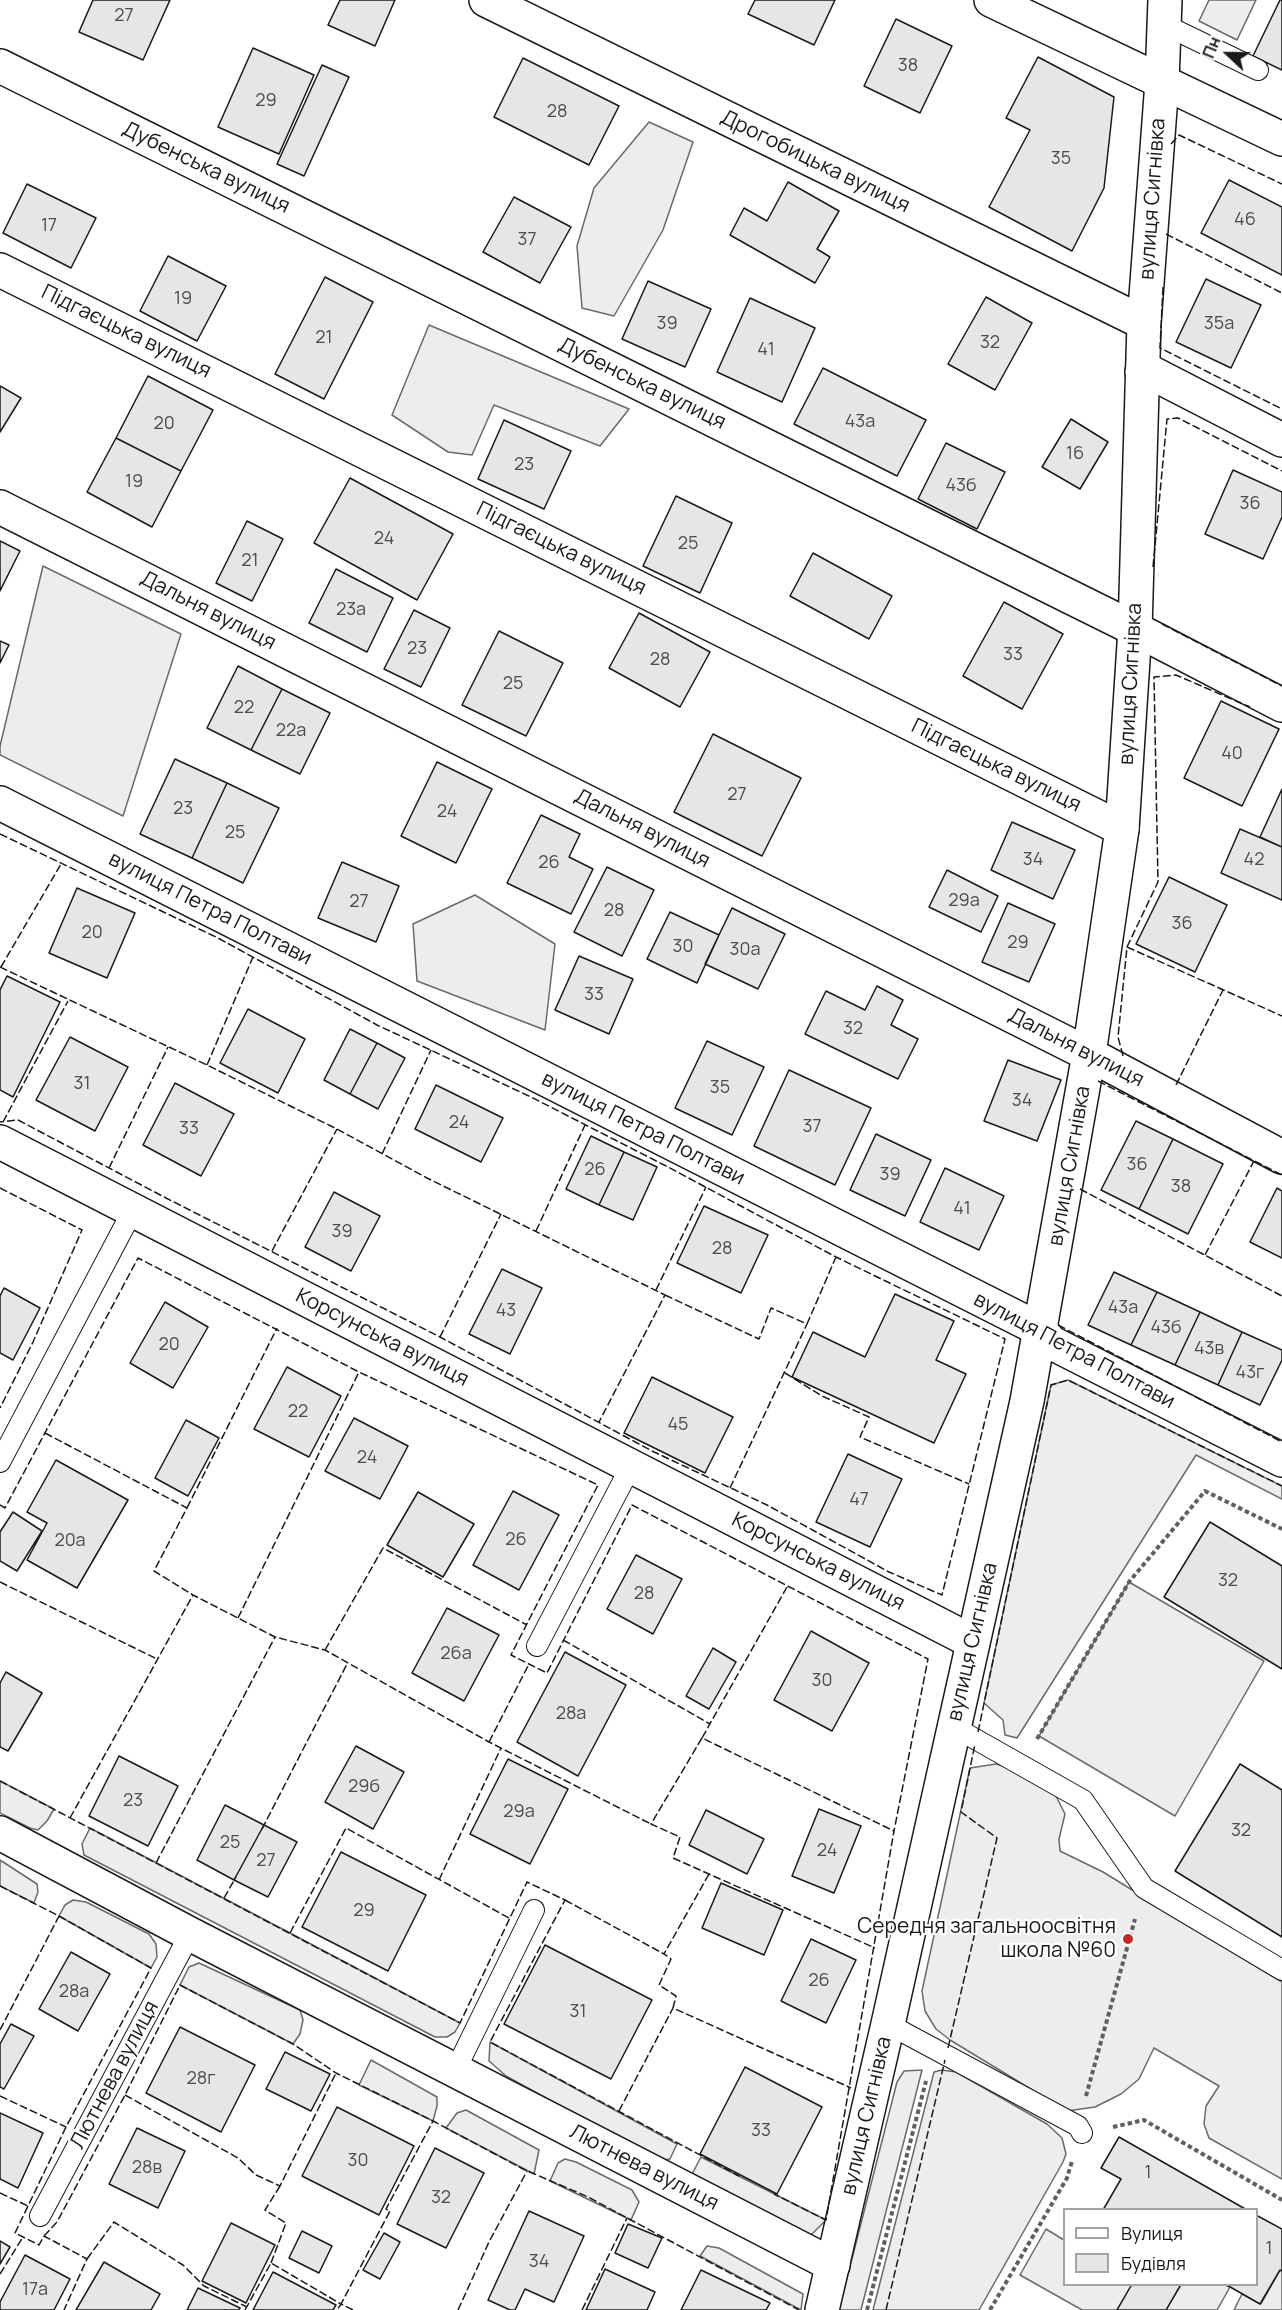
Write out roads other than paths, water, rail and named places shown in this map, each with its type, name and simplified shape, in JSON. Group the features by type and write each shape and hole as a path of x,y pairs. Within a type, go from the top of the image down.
{"street":[{"name":"Дрогобицька вулиця","path":"486,0 1144,323"},
{"path":"992,0 1138,72 1282,139"},
{"name":"вулиця Сигнівка","path":"822,2310 974,1642 1041,1330 1089,1054 1122,829 1135,629 1144,323 1165,13"},
{"name":"Дубенська вулиця","path":"0,66 1135,629 1282,705"},
{"name":"Підгаєцька вулиця","path":"0,270 1122,829"},
{"path":"1142,372 1152,373 1282,440"},
{"name":"Дальня вулиця","path":"0,507 1089,1054 1282,1157"},
{"name":"вулиця Петра Полтави","path":"0,803 1041,1330 1050,1342 1282,1460"},
{"name":"Корсунська вулиця","path":"0,1142 974,1642"},
{"name":"Лютнева вулиця","path":"0,1833 190,1934 832,2265"}],"lane":[{"path":"1165,13 1258,70"},
{"path":"0,1462 133,1210"},
{"path":"537,1646 631,1466"},
{"path":"954,1727 1083,1800 1144,1888 1282,1970"},
{"path":"455,2071 534,1910"},
{"name":"Лютнева вулиця","path":"40,2216 190,1934"},
{"path":"888,2024 1080,2130"}],"place":[{"name":"Середня загальноосвітня школа №60","path":"1128,1939"}]}
